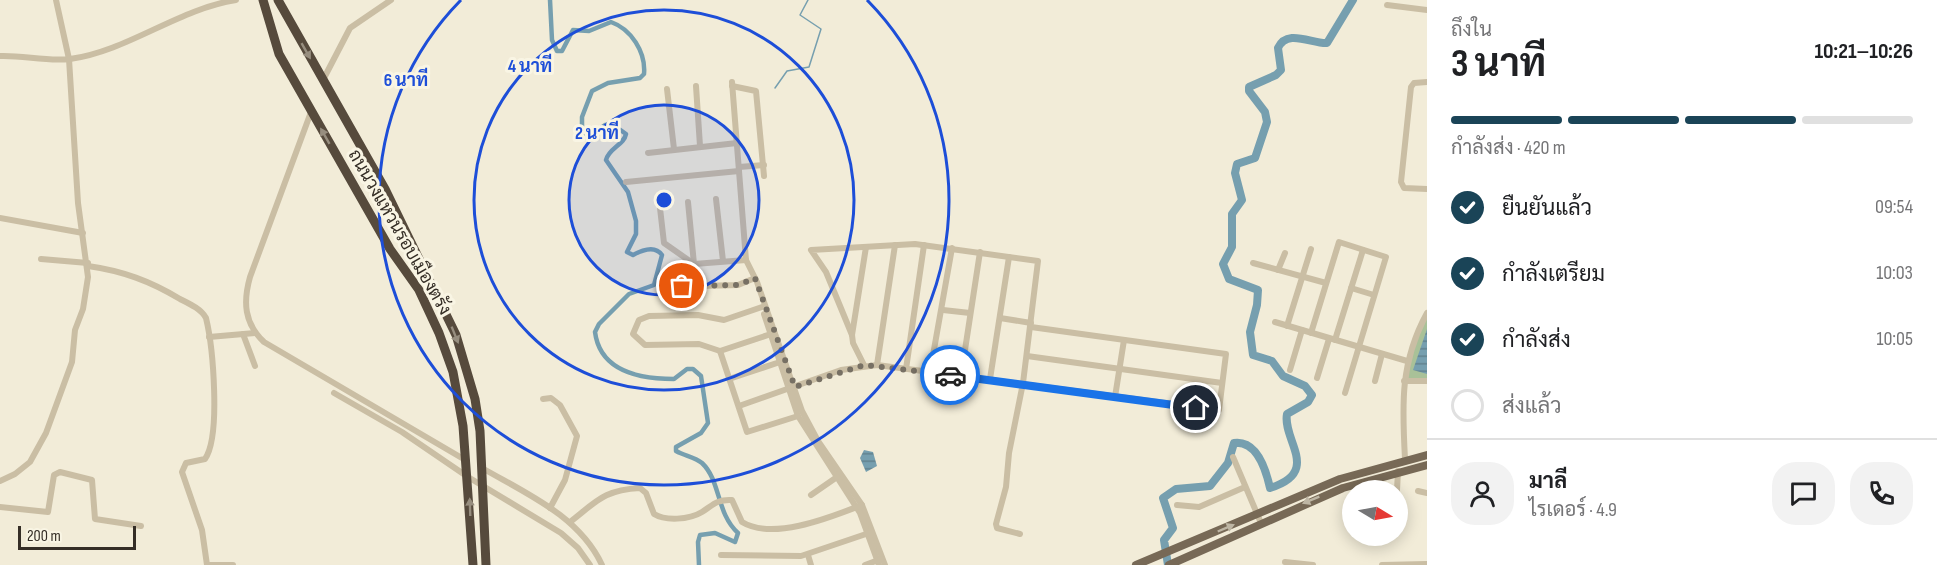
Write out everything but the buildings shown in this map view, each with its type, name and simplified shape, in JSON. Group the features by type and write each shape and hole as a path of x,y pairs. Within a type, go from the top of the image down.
{"highway":[{"name":"ถนนวงแหวนรอบเมืองตรัง","path":"263,0 279,54 390,249 419,290 439,333 453,372 464,426 473,565"},
{"name":"ถนนวงแหวนรอบเมืองตรัง","path":"278,0 385,189 456,335 475,399 482,468 486,565"}],"main road":[{"path":"1136,565 1340,478 1427,455"},
{"path":"1173,564 1343,488 1398,471 1427,465"}],"street":[{"path":"0,481 30,462 46,433 72,362 75,330 84,305 88,265 78,203 69,59 56,0"},
{"path":"0,56 69,59 104,50 215,3 236,0"},
{"path":"323,80 350,28 391,0"},
{"path":"1387,5 1427,10"},
{"path":"1427,82 1414,83 1410,87 1401,182 1404,188 1427,189"},
{"path":"764,176 756,91 732,84 746,260 792,388 798,416 837,477 859,506"},
{"path":"696,86 700,146"},
{"path":"667,89 674,149"},
{"path":"311,112 246,291 245,306 255,333 264,342 467,462"},
{"path":"648,153 737,143"},
{"path":"626,182 764,165"},
{"path":"716,199 723,261"},
{"path":"688,202 694,264"},
{"path":"660,208 664,243 694,264 746,260"},
{"path":"0,218 83,232"},
{"path":"1311,333 1339,242 1386,257 1345,393"},
{"path":"877,365 895,245"},
{"path":"906,369 924,245"},
{"path":"852,334 826,272 811,250 924,245 1038,261 1023,383 1009,453 1006,487 996,524 997,528 1005,532 1020,534"},
{"path":"864,365 853,343 852,334 866,247"},
{"path":"930,372 943,310 952,248"},
{"path":"1287,326 1311,249"},
{"path":"1317,378 1363,250"},
{"path":"961,376 980,252"},
{"path":"1278,270 1285,253"},
{"path":"990,379 1009,257"},
{"path":"41,259 124,272 150,281 199,310 206,318 214,403 212,444 205,459 186,464 183,472 202,530 207,565 233,565"},
{"path":"1253,263 1326,283"},
{"path":"660,287 738,285 753,277"},
{"path":"753,277 780,362 809,426 859,506 871,533 881,562 865,565"},
{"path":"1351,288 1374,296"},
{"path":"762,307 724,320 698,315 649,316 639,320 634,327 633,334 645,345 699,344 720,351 771,334"},
{"path":"943,310 970,313"},
{"path":"1405,459 1402,410 1407,361 1417,332 1427,313"},
{"path":"739,406 864,365 877,365 1218,411 1226,354 1124,340 1000,318"},
{"path":"1275,322 1407,361"},
{"path":"1290,370 1302,330"},
{"path":"209,337 255,333"},
{"path":"243,334 255,366"},
{"path":"1115,397 1124,340"},
{"path":"720,351 749,433 798,416"},
{"path":"1375,381 1382,354"},
{"path":"1027,356 1222,383"},
{"path":"729,379 780,362"},
{"path":"1404,381 1427,381"},
{"path":"334,393 402,432 468,477 566,537 578,548 590,565"},
{"path":"543,399 550,398 560,405 566,420 577,436 564,480 550,508"},
{"path":"1233,457 1261,523"},
{"path":"482,468 570,522 592,546 602,565"},
{"path":"1398,471 1398,480"},
{"path":"0,507 48,512 54,474 60,472 92,480 96,519 141,526"},
{"path":"811,495 837,477"},
{"path":"1176,505 1200,507 1245,487"},
{"path":"570,522 605,494 617,489 640,488 646,493 654,514 663,519 700,514 710,503 732,500 742,522 746,525 779,528 805,526 859,506"},
{"path":"1418,491 1427,493"},
{"path":"721,555 808,555 871,533"},
{"path":"808,555 812,565"},
{"path":"1285,562 1313,565"},
{"path":"1382,565 1427,564"}],"green space":[{"path":"1427,313 1427,381 1404,381 1407,361"}],"water":[{"path":"1427,329 1427,374 1413,370"},
{"path":"864,450 873,452 877,466 866,472 860,458"}],"waterway":[{"path":"550,0 552,40 557,51 562,51 573,30 589,31 611,22 625,30 640,50 644,66 644,74 640,78 608,83 592,91 582,117 582,136 586,138 605,125 612,124 626,134 606,160 628,192 636,221 636,234 627,252 633,255 652,249 662,255 654,285 629,294 599,324 595,332 598,345 605,356 624,370 648,377 674,379 687,369 693,369 701,376 708,423 701,433 676,447 676,451 699,461 708,470 726,516 738,533 735,542 715,533 700,535 699,565"},
{"path":"775,88 787,71 809,67 821,29 800,15 808,0"},
{"path":"1168,565 1164,540 1173,528 1163,498 1176,489 1210,486 1228,463 1234,443 1242,443 1254,451 1263,465 1270,488 1285,481 1294,473 1297,464 1287,424 1287,414 1308,402 1312,395 1305,386 1283,376 1272,361 1253,355 1250,332 1257,305 1258,290 1229,279 1223,264 1232,247 1232,214 1242,200 1235,173 1237,164 1255,158 1267,122 1265,112 1249,91 1249,87 1276,75 1281,70 1278,48 1287,39 1300,38 1327,43 1353,0"}],"way so far":[{"path":"682,286 738,285 755,278 795,387 841,370 864,365 950,375"}],"route":[{"path":"950,375 1196,408"}]}
